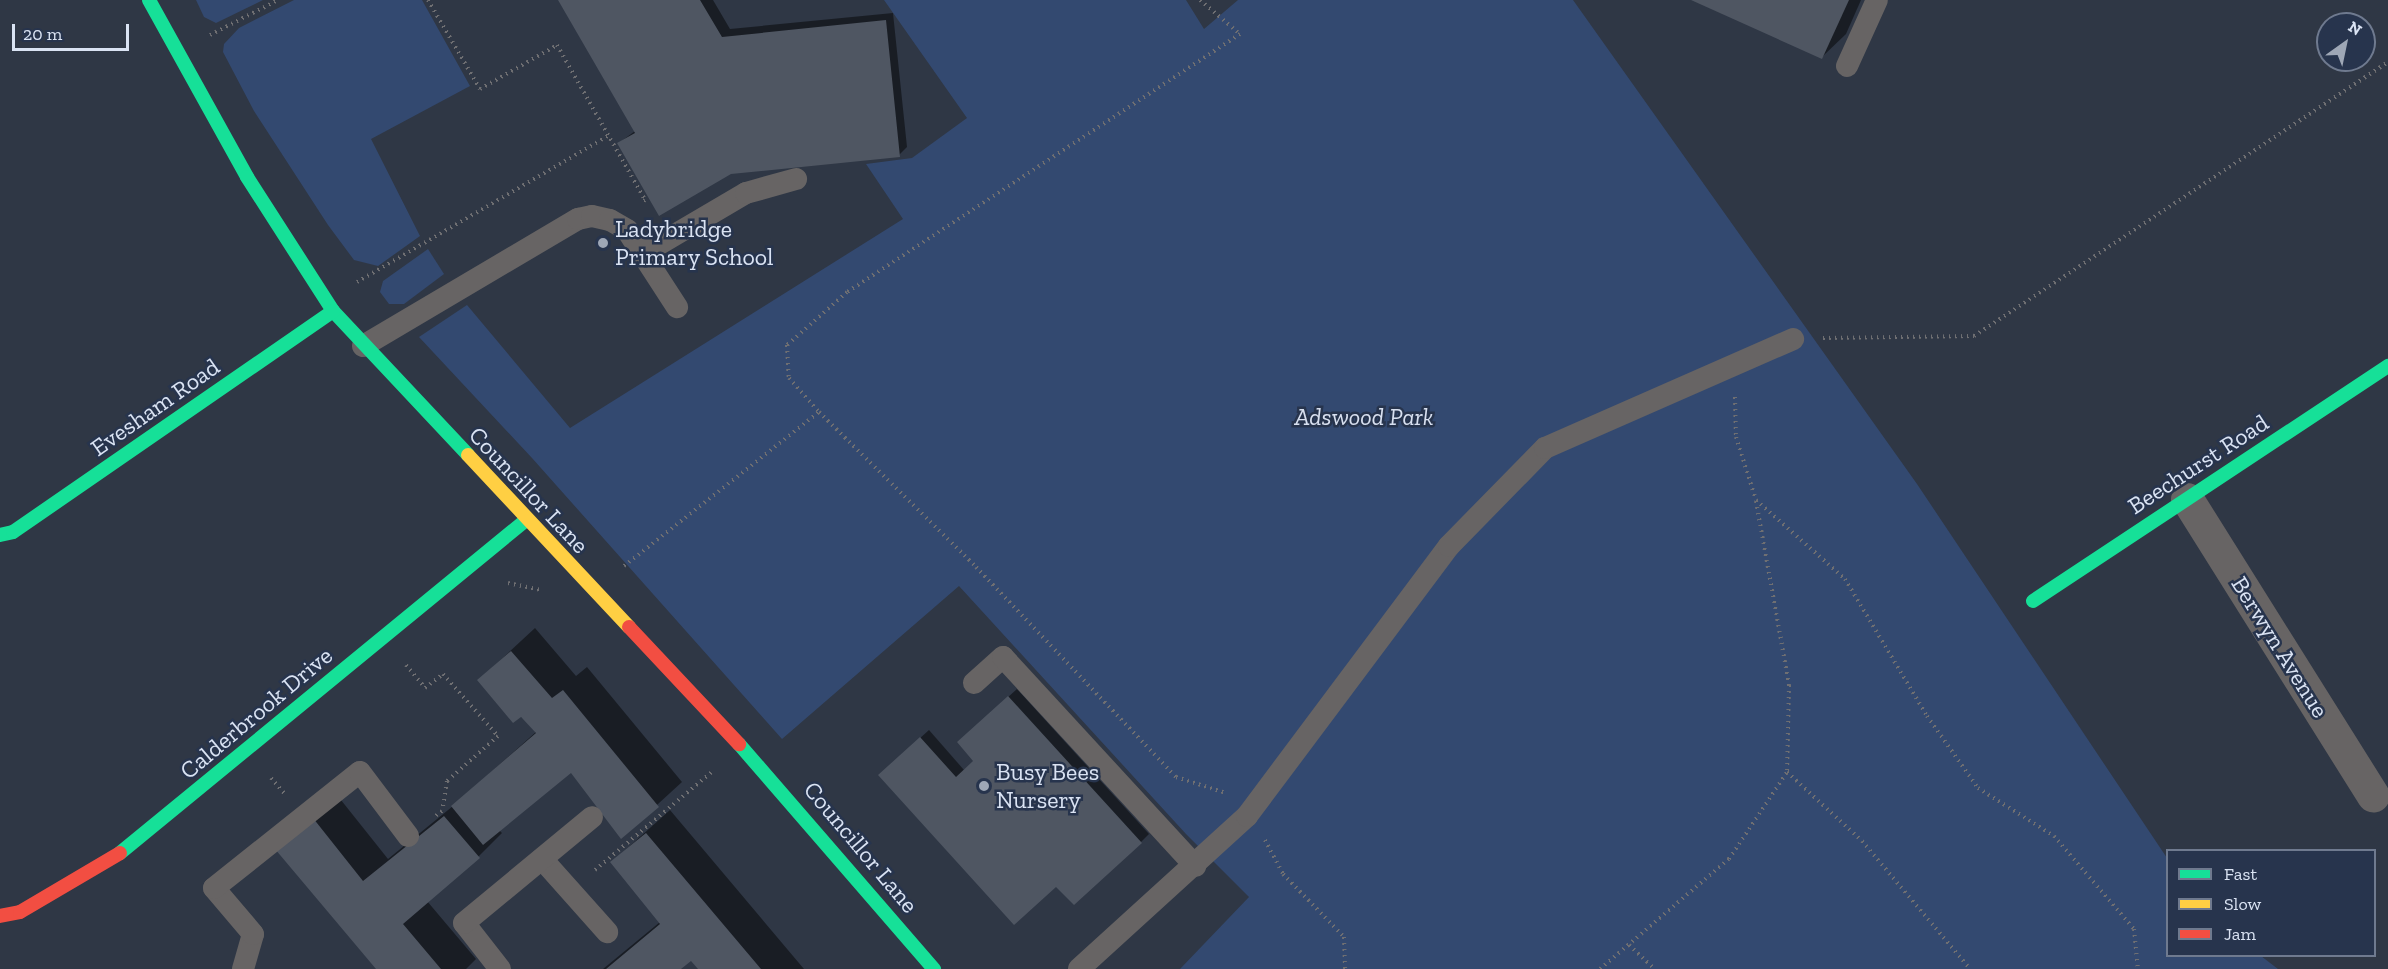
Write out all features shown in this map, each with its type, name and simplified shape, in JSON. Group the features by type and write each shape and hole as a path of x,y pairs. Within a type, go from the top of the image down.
{"street":[{"name":"Councillor Lane","path":"149,0 175,52 247,177 333,311 526,520 787,795 934,969"},
{"name":"Evesham Road","path":"0,535 14,532 333,311"},
{"name":"Beechurst Road","path":"2033,601 2388,366"},
{"name":"Berwyn Avenue","path":"2187,499 2373,795"},
{"name":"Calderbrook Drive","path":"0,916 20,912 124,850 526,520"}],"lane":[{"path":"1846,66 1877,0"},
{"path":"644,253 746,194 796,179"},
{"path":"363,346 578,219 592,216 610,220 627,231 644,253 676,308"},
{"path":"1079,969 1195,866 1247,816 1449,546 1545,448 1793,339"},
{"path":"974,683 1003,657 1195,866"},
{"path":"243,969 253,934 214,888 360,772 408,836"},
{"path":"500,969 464,923 592,817"},
{"path":"542,859 607,932"}],"path":[{"path":"175,52 278,0"},
{"path":"428,0 480,89 557,45 645,200 610,220"},
{"path":"1200,0 1240,34 847,292 787,345 789,378 819,412 976,567 1176,777 1222,789 1269,845 1282,874 1344,937 1346,969"},
{"path":"1793,339 1974,336 2388,62"},
{"path":"324,297 381,272 608,136"},
{"path":"1600,969 1729,859 1787,772 1789,685 1756,500 1736,437 1735,366"},
{"path":"619,570 819,412"},
{"path":"1756,500 1845,579 1927,716 1978,788 2054,836 2134,929 2138,969"},
{"path":"381,637 425,688 443,674 498,736 447,781 442,811 408,836"},
{"path":"570,891 742,747"},
{"path":"247,751 304,816"},
{"path":"1787,772 1862,841 1970,969"},
{"path":"1628,945 1655,969"}],"green space":[{"path":"196,0 263,0 216,23 204,17"},
{"path":"294,0 422,0 470,86 371,139 420,236 378,266 354,260 328,225 254,111 223,52 224,44 239,28"},
{"name":"Adswood Park","path":"884,0 1186,0 1204,29 1238,0 1573,0 1917,484 2166,857 2166,957 2262,957 2278,969 1180,969 1249,897 1186,834 959,586 782,739 532,458 419,337 467,305 570,428 903,219 866,164 912,158 967,118"},
{"path":"428,249 444,274 404,304 389,304 380,292 383,281"}],"building":[{"path":"558,0 700,0 722,37 886,20 900,157 731,174 659,216 617,143 635,133"},
{"path":"1691,0 1849,0 1822,59"},
{"path":"511,651 552,698 563,690 659,807 621,839 571,773 483,845 451,806 536,733 521,717 513,723 477,680"},
{"path":"1008,696 1142,843 1074,905 1056,887 1014,925 878,775 920,737 956,777 973,761 957,742"},
{"path":"444,816 480,858 403,924 441,969 376,969 275,849 313,818 363,881"},
{"path":"646,833 761,969 698,969 691,961 681,969 606,969 660,924 610,862"}],"traffic: fast":[{"path":"149,0 247,177 333,311 468,455"},
{"path":"0,535 13,532 333,311"},
{"path":"2033,601 2388,366"},
{"path":"120,853 526,520"},
{"path":"739,744 934,969"}],"traffic: slow":[{"path":"468,455 629,627"}],"traffic: jam":[{"path":"629,627 739,744"},
{"path":"0,916 20,912 120,853"}],"place":[{"name":"Ladybridge Primary School","path":"603,243"},
{"name":"Busy Bees Nursery","path":"984,786"}]}
